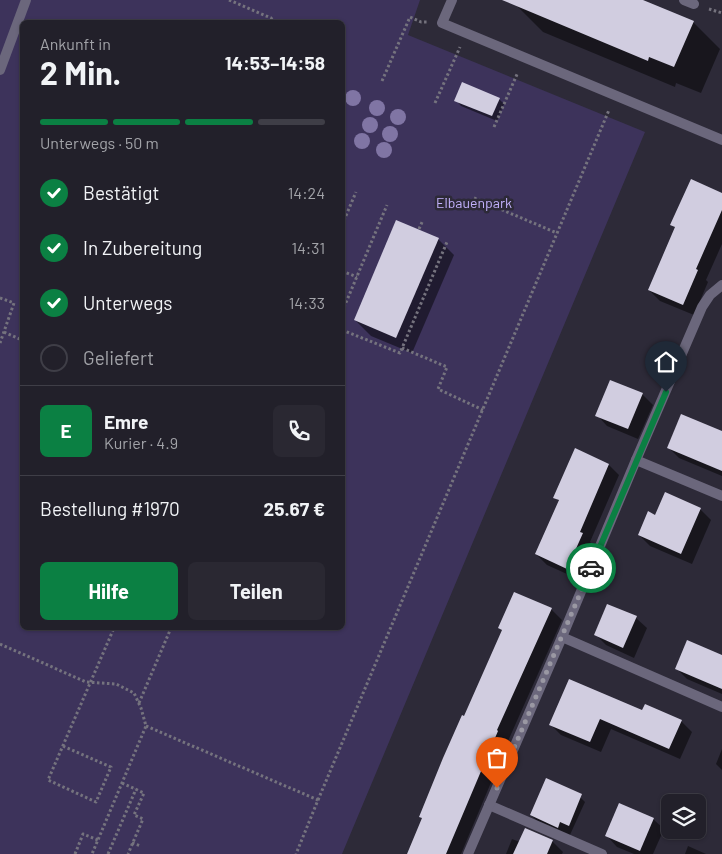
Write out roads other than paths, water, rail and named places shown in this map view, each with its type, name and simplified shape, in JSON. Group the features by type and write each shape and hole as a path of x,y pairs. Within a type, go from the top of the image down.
{"street":[{"path":"0,70 26,0"},
{"path":"452,0 442,23 722,140"},
{"path":"684,0 694,4"},
{"path":"468,854 702,307 710,295 722,284"},
{"path":"636,460 722,496"},
{"path":"562,637 722,707"},
{"path":"489,805 602,854"}],"park label":[{"name":"Elbauenpark","path":"474,203"}]}
